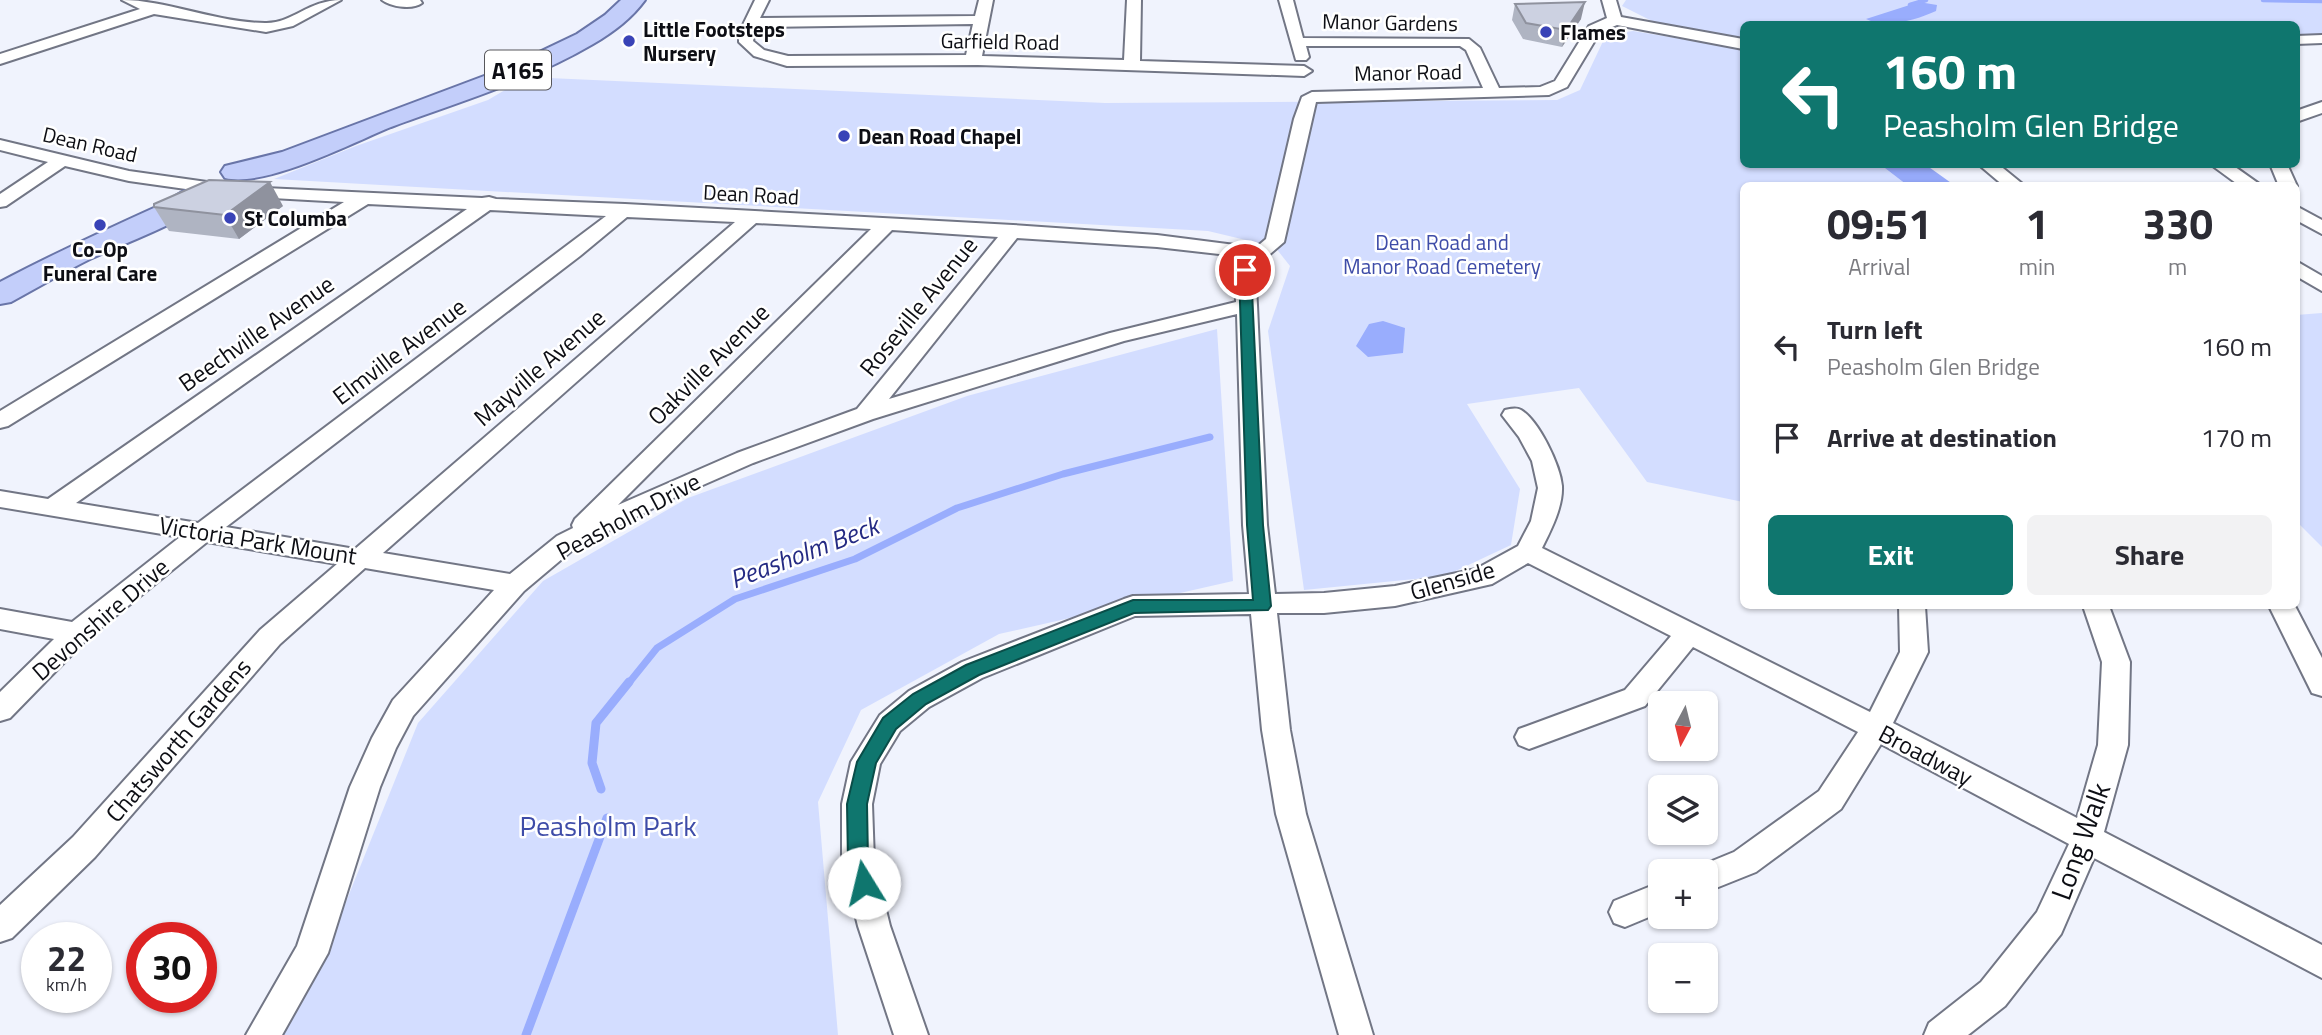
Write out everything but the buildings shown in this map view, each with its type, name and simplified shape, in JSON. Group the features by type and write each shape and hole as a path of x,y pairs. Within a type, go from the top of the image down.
{"main road":[{"name":"A165","path":"390,119 564,43 598,22 622,0"},
{"name":"A165","path":"0,295 77,254 176,194 234,184 282,162 551,55 610,23 634,0"}],"street":[{"path":"129,0 154,10 266,28 288,23 334,0"},
{"path":"0,59 182,0"},
{"path":"389,0 415,3"},
{"path":"762,0 750,23 981,20"},
{"path":"973,60 986,0"},
{"path":"1132,65 1134,0"},
{"path":"1263,250 1275,242 1301,119 1308,100 1312,97 1286,0"},
{"path":"1609,0 1615,20 1740,44"},
{"name":"Manor Road","path":"1312,97 1543,92 1561,84 1594,29 1615,20"},
{"name":"Garfield Road","path":"750,23 746,38 749,46 776,60 973,60 1304,71"},
{"path":"2300,40 2322,39"},
{"name":"Manor Gardens","path":"1297,42 1459,41 1472,48 1494,94"},
{"path":"2300,115 2322,107"},
{"name":"Dean Road","path":"0,145 176,194"},
{"path":"0,202 61,161"},
{"path":"1991,168 2010,182"},
{"path":"2224,168 2247,182"},
{"name":"Dean Road","path":"234,184 364,198 887,223 1228,249"},
{"path":"0,421 364,198"},
{"name":"Beechville Avenue","path":"53,508 489,202"},
{"name":"Elmville Avenue","path":"203,532 573,252 625,209"},
{"path":"2300,214 2322,228"},
{"name":"Mayville Avenue","path":"360,557 752,217"},
{"name":"Oakville Avenue","path":"566,542 887,223"},
{"name":"Roseville Avenue","path":"865,415 1013,231"},
{"path":"1245,245 1263,250 1269,259 1267,264 1258,269 1245,270 1228,265 1224,261 1223,256 1228,249 1245,245"},
{"path":"1245,270 1259,567 1276,730 1291,814 1356,1035"},
{"path":"2300,270 2322,285"},
{"name":"Peasholm Drive","path":"263,1035 311,953 365,787 382,746 403,708 515,584 566,542 663,493 734,463 865,415 1117,337 1247,305"},
{"path":"1513,415 1530,434 1544,461 1550,488 1544,521 1528,552"},
{"name":"Victoria Park Mount","path":"0,499 515,584"},
{"name":"Devonshire Drive","path":"0,710 77,633 203,532"},
{"name":"Glenside","path":"911,1035 878,938 858,861 857,804 866,762 890,723 919,699 972,670 1133,606 1262,606 1395,596 1483,576 1528,552"},
{"name":"Broadway","path":"1528,552 1876,728 2322,962"},
{"name":"Chatsworth Gardens","path":"0,927 85,847 270,637 360,557"},
{"path":"1718,873 1745,862 1830,800 1876,728 1914,652 1912,609"},
{"name":"Long Walk","path":"1941,1035 1993,994 2049,923 2085,840 2113,745 2116,662 2097,609"},
{"path":"2284,609 2322,685"},
{"path":"0,619 77,633"},
{"path":"1529,737 1635,698 1689,633"},
{"path":"1625,912 1648,902"}],"green space":[{"path":"1626,0 2322,0 2322,34 2300,35 2300,21 1740,21 1740,38 1658,24 1622,6"},
{"name":"Dean Road and Manor Road Cemetery","path":"1633,31 1740,49 1740,168 1885,168 1903,182 1740,182 1740,501 1647,482 1579,388 1467,404 1520,489 1511,545 1445,576 1304,590 1268,331 1290,266 1275,247 1208,231 274,179 356,146 488,100 527,77 1105,103 1557,100 1580,90 1606,35"},
{"path":"2322,313 2322,547 2300,525 2300,315"},
{"name":"Peasholm Park","path":"1217,329 1233,581 999,634 861,710 818,802 838,1035 277,1035 323,959 418,723 543,581 688,498 967,396"}],"shaded area":[{"path":"1919,2 1937,5 1936,11 1910,20 1866,19"},
{"path":"1885,168 1930,168 1950,182 1903,182"},
{"path":"1383,321 1405,328 1403,353 1368,357 1356,346 1369,324"}],"waterway":[{"name":"Peasholm Beck","path":"1910,5 1926,0"},
{"name":"Peasholm Beck","path":"2263,0 2322,1"},
{"name":"Peasholm Beck","path":"628,684 657,648 735,599 855,559 957,508 1063,474 1210,437"},
{"name":"Peasholm Beck","path":"601,789 592,763 596,723 629,682"},
{"name":"Peasholm Beck","path":"526,1035 607,818"}],"place":[{"name":"Flames","path":"1546,32"},
{"name":"Little Footsteps Nursery","path":"629,41"},
{"name":"Dean Road Chapel","path":"844,136"},
{"name":"St Columba","path":"230,218"},
{"name":"Co-Op Funeral Care","path":"100,225"}],"route":[{"path":"864,883 858,861 857,804 866,762 890,723 919,699 972,670 1133,606 1262,606 1255,525 1245,270"}]}
